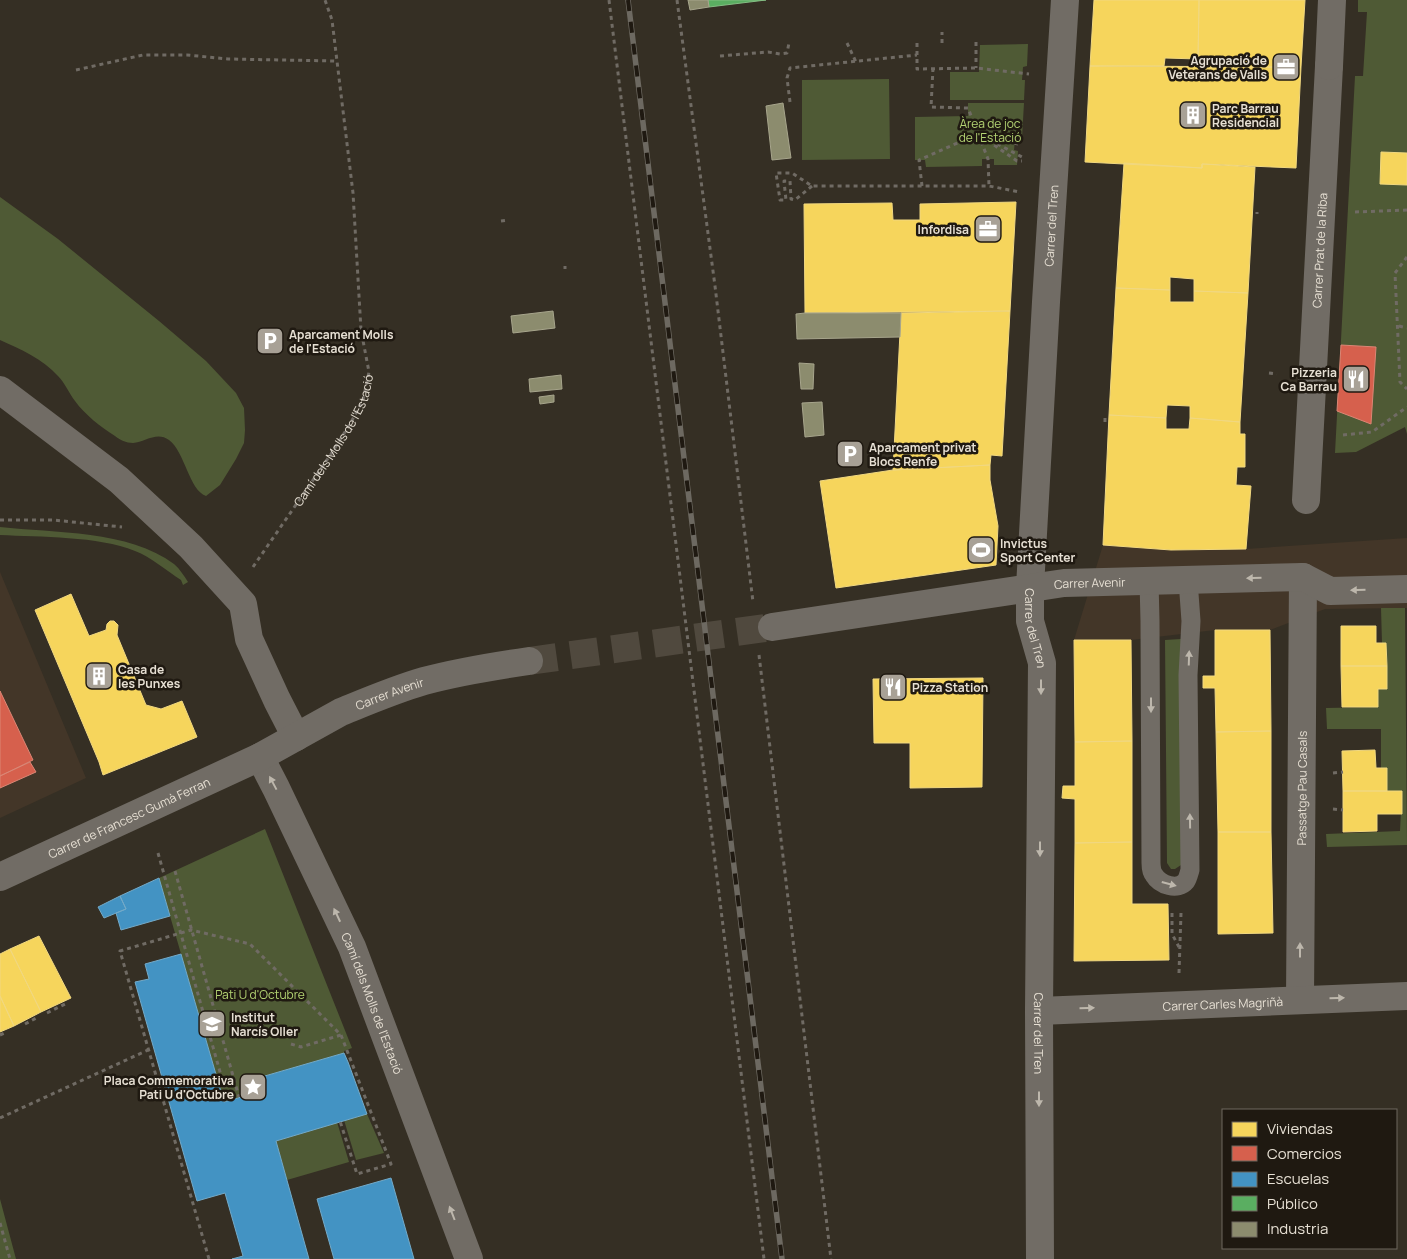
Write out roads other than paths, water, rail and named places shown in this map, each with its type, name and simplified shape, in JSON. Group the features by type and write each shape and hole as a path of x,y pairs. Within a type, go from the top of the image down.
{"street":[{"name":"Carrer del Tren","path":"1040,1259 1039,1011 1042,663 1030,622 1030,587 1065,0"},
{"name":"Carrer Prat de la Riba","path":"1306,500 1332,0"},
{"path":"0,390 119,480 191,547 243,604 249,639 296,737"},
{"name":"Carrer Avenir","path":"772,627 1030,587 1075,582 1303,577 1330,591 1407,589"},
{"name":"Passatge Pau Casals","path":"1300,999 1303,577"},
{"name":"Carrer Avenir","path":"260,756 341,712 415,684 468,671 530,661"},
{"name":"Carrer de Francesc Gumà Ferran","path":"0,877 260,756"},
{"name":"Camí dels Molls de l'Estació","path":"260,756 352,947 469,1259"},
{"name":"Carrer Carles Magriñà","path":"1039,1011 1407,996"}],"lane":[{"path":"1149,581 1151,863 1153,875 1161,882 1170,886 1179,886 1186,881 1190,870 1188,675 1191,621 1188,580"}],"tunnel":[{"path":"529,661 772,627"}],"railway":[{"path":"628,0 782,1259"}],"place":[{"name":"Agrupació de Veterans de Valls","path":"1286,67"},
{"name":"Parc Barrau Residencial","path":"1193,115"},
{"name":"Infordisa","path":"988,229"},
{"name":"Aparcament Molls de l'Estació","path":"270,341"},
{"name":"Pizzeria Ca Barrau","path":"1356,379"},
{"name":"Aparcament privat Blocs Renfe","path":"850,454"},
{"name":"Invictus Sport Center","path":"981,550"},
{"name":"Casa de les Punxes","path":"99,676"},
{"name":"Pizza Station","path":"893,687"},
{"name":"Institut Narcís Oller","path":"212,1024"},
{"name":"Placa Commemorativa Pati U d'Octubre","path":"253,1087"}],"park label":[{"name":"Àrea de joc de l'Estació","path":"990,130"},
{"name":"Pati U d'Octubre","path":"260,994"}]}
